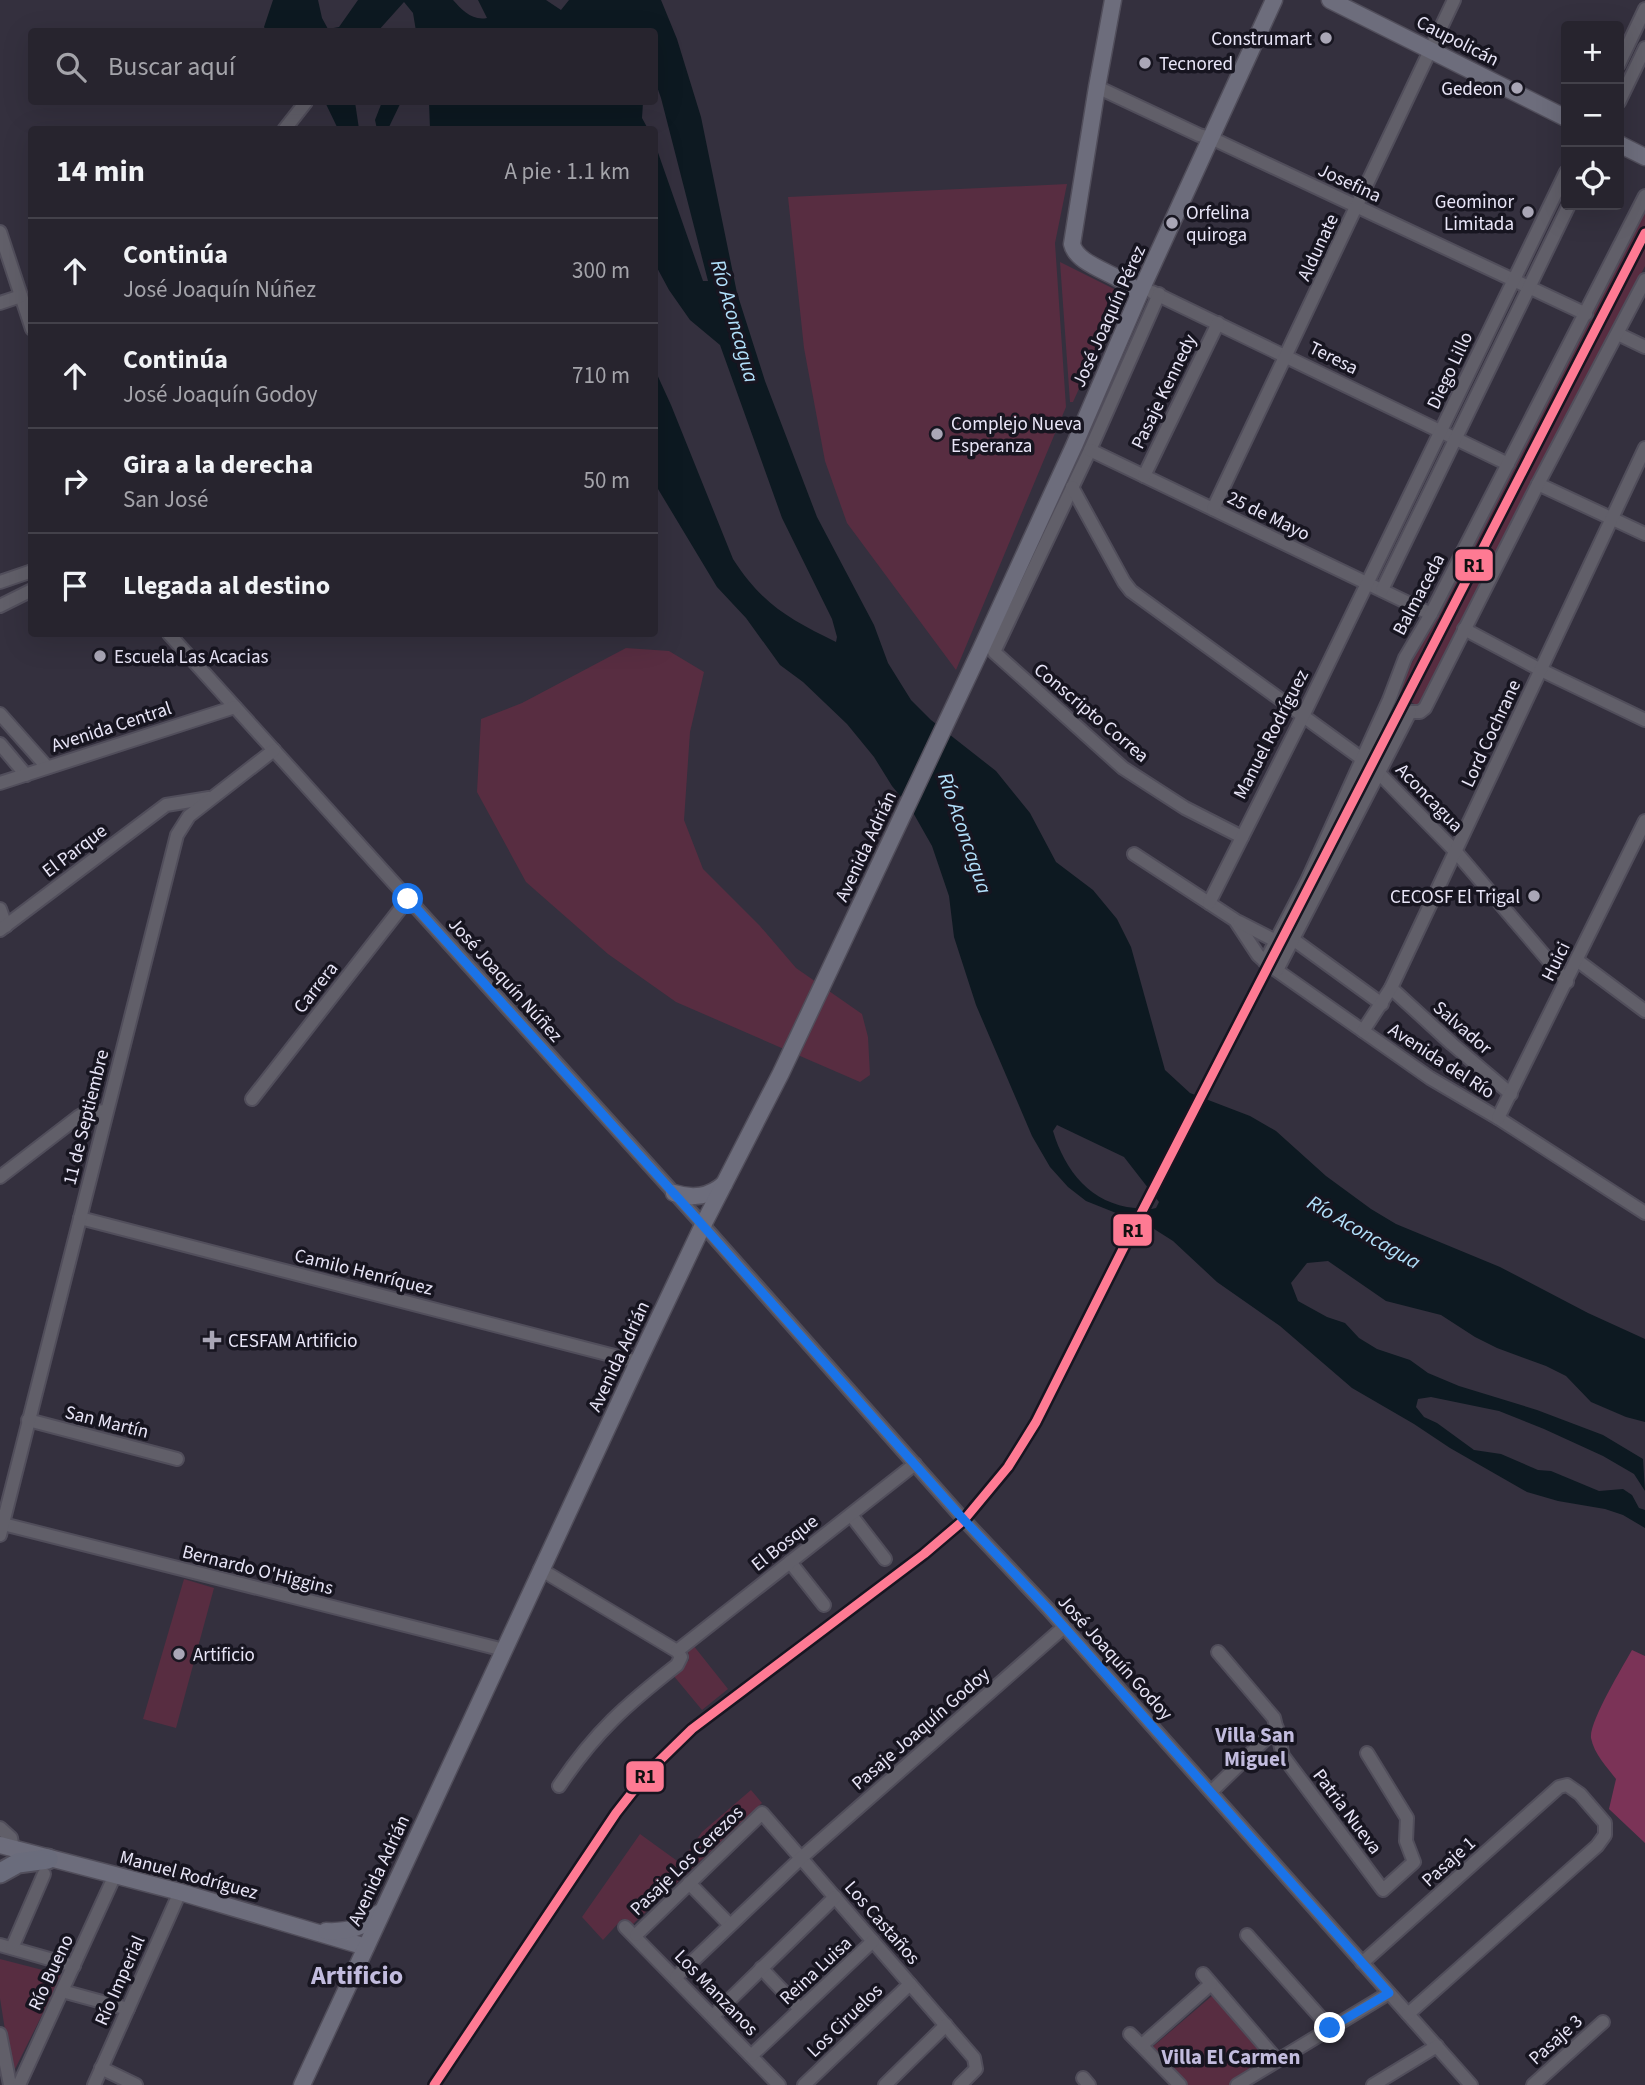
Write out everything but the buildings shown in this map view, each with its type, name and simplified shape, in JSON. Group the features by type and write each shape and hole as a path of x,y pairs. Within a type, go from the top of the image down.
{"highway":[{"path":"0,1873 18,1863 46,1867"}],"main road":[{"path":"1097,87 1113,0"},
{"name":"José Joaquín Pérez","path":"987,651 1074,446 1136,289 1154,261 1274,0"},
{"name":"Caupolicán","path":"1330,0 1561,116"},
{"name":"Teresa","path":"1097,87 1072,244 1080,257 1136,289"},
{"path":"1624,147 1645,158"},
{"name":"Avenida Adrián","path":"302,2085 540,1569 703,1225 781,1073 987,651"},
{"path":"674,1193 698,1196 712,1193 724,1184"},
{"name":"Manuel Rodríguez","path":"7,1847 46,1867 115,1875 366,1947"},
{"path":"309,1930 351,1930 374,1918 385,1906"}],"street":[{"name":"Aldunate","path":"1213,509 1454,0"},
{"path":"1624,53 1645,9"},
{"path":"1624,92 1645,48"},
{"name":"Josefina","path":"1097,87 1586,314"},
{"path":"287,126 304,105"},
{"name":"Diego Lillo","path":"1367,584 1561,182"},
{"name":"Balmaceda","path":"1265,962 1307,881 1389,700 1405,658 1431,614 1645,197"},
{"name":"Diego Lillo","path":"1382,590 1567,210"},
{"path":"0,232 25,301 0,303"},
{"path":"1389,700 1410,712 1420,712 1424,708 1645,280"},
{"name":"Teresa","path":"1136,289 1158,294 1508,464"},
{"name":"José Joaquín Pérez","path":"987,651 1090,450 1158,294"},
{"name":"Pasaje Kennedy","path":"1143,476 1218,323"},
{"path":"1618,334 1645,347"},
{"name":"Lord Cochrane","path":"1363,1031 1391,988 1645,448"},
{"name":"25 de Mayo","path":"1090,450 1431,614"},
{"path":"1538,484 1645,534"},
{"name":"Aconcagua","path":"1072,487 1131,591 1378,772 1456,852 1567,982"},
{"path":"0,582 28,573"},
{"name":"Manuel Rodríguez","path":"1209,903 1367,584"},
{"path":"0,606 28,592"},
{"path":"1464,628 1541,670 1645,720"},
{"name":"José Joaquín Núñez","path":"172,637 703,1225"},
{"name":"Conscripto Correa","path":"987,651 1123,768 1185,808 1242,837"},
{"name":"Avenida Central","path":"0,783 235,707"},
{"path":"1277,970 1410,712"},
{"path":"0,714 47,767"},
{"path":"0,744 26,775"},
{"name":"11 de Septiembre","path":"1,1530 177,835 184,822 210,798 274,750"},
{"name":"El Parque","path":"0,909 3,928 166,805 210,798"},
{"path":"166,805 184,822"},
{"name":"Huici","path":"1498,1118 1645,821"},
{"name":"Avenida del Río","path":"1134,854 1235,920 1276,942"},
{"name":"Carrera","path":"252,1099 408,899"},
{"name":"Avenida del Río","path":"1235,920 1265,962 1430,1078 1498,1118 1645,1213"},
{"path":"1294,940 1382,1004"},
{"path":"1578,961 1645,1010"},
{"name":"Salvador","path":"1391,988 1511,1094"},
{"path":"0,1177 78,1117 85,1113 106,1111"},
{"name":"Camilo Henríquez","path":"80,1218 638,1362"},
{"name":"José Joaquín Godoy","path":"703,1225 1471,2085"},
{"name":"San Martín","path":"28,1420 177,1459"},
{"name":"El Bosque","path":"559,1786 607,1723 679,1662 681,1655 677,1651 915,1464"},
{"path":"851,1515 885,1559"},
{"name":"Bernardo O'Higgins","path":"1,1530 504,1650"},
{"path":"790,1562 824,1605"},
{"path":"540,1569 677,1651"},
{"name":"Pasaje Joaquín Godoy","path":"676,1977 801,1858 1064,1627"},
{"name":"Patria Nueva","path":"1218,1652 1274,1718 1283,1756 1383,1890 1414,1862 1406,1841 1407,1818 1367,1753"},
{"path":"1211,1792 1277,1728"},
{"name":"Pasaje 1","path":"1363,1963 1559,1787 1567,1785 1580,1794 1605,1823 1605,1835 1597,1846 1408,2014"},
{"name":"Los Castaños","path":"762,1813 974,2057 977,2063 975,2071 960,2085"},
{"name":"Pasaje Los Cerezos","path":"631,1931 689,1883 762,1813"},
{"path":"0,1828 11,1838 7,1847"},
{"path":"46,1867 6,1947 74,1966"},
{"name":"Río Bueno","path":"19,2085 115,1875"},
{"path":"689,1883 730,1925"},
{"name":"Río Imperial","path":"94,2085 180,1892"},
{"path":"713,2015 835,1897"},
{"name":"Los Manzanos","path":"631,1931 779,2085"},
{"path":"1247,1935 1330,2028"},
{"name":"Reina Luisa","path":"751,2056 873,1941"},
{"path":"761,1968 800,2010"},
{"path":"1142,2045 1207,1979 1277,2060"},
{"name":"Los Ciruelos","path":"804,2085 910,1984"},
{"path":"62,1991 128,2009"},
{"path":"1237,2085 1389,1993"},
{"name":"Pasaje 3","path":"1532,2085 1603,2022"},
{"path":"885,2085 946,2025"},
{"path":"0,2034 10,2085"},
{"path":"1130,2034 1180,2085"},
{"path":"1373,2085 1437,2046"},
{"path":"101,2068 136,2085"}],"shaded area":[{"name":"Complejo Nueva Esperanza","path":"1067,184 1055,243 1066,407 956,670 847,523 825,461 804,348 788,197"},
{"path":"1645,206 1645,266 1420,707 1396,694"},
{"path":"1060,262 1122,293 1073,402 1070,402"},
{"path":"626,648 669,651 704,672 690,732 684,820 703,869 760,926 796,968 862,1014 868,1037 870,1075 860,1082 676,1002 608,954 526,882 477,792 481,719 522,703"},
{"name":"Artificio","path":"184,1579 214,1588 176,1728 143,1719"},
{"path":"693,1645 728,1689 702,1710 673,1675 689,1660 688,1650"},
{"path":"1632,1650 1645,1656 1645,1843 1609,1809 1616,1779 1598,1755 1591,1738 1601,1707"},
{"path":"751,1790 762,1803 633,1924 622,1919 603,1940 582,1917 640,1834 680,1863 702,1832"},
{"path":"0,1959 62,1975 12,2075 0,1998"},
{"path":"1213,1995 1271,2060 1231,2085 1181,2085 1150,2049"}],"water":[{"path":"273,0 318,0 327,28 265,28"},
{"name":"Río Aconcagua","path":"358,0 453,0 468,14 487,18 478,0 546,0 561,10 569,0 661,0 677,39 701,117 737,293 765,381 817,517 874,625 888,663 911,700 931,720 996,771 1030,813 1056,862 1093,890 1117,919 1131,947 1165,1070 1190,1093 1250,1116 1276,1131 1326,1176 1396,1224 1500,1267 1645,1339 1645,1422 1591,1402 1566,1376 1497,1348 1441,1315 1386,1301 1328,1261 1307,1263 1291,1283 1298,1301 1327,1317 1345,1323 1359,1338 1377,1349 1410,1360 1428,1373 1603,1435 1643,1459 1645,1491 1634,1474 1603,1456 1499,1411 1431,1397 1418,1399 1416,1407 1424,1417 1437,1423 1474,1450 1501,1454 1599,1491 1623,1489 1632,1495 1639,1508 1645,1510 1645,1528 1623,1515 1605,1509 1558,1501 1527,1492 1450,1448 1352,1388 1280,1326 1217,1282 1173,1241 1151,1227 1086,1201 1068,1187 1050,1167 1032,1136 976,1005 954,937 949,896 932,846 911,809 847,724 803,682 780,665 746,618 717,587 658,489 658,377 733,559 755,588 778,609 836,642 832,619 782,518 720,345 690,320 658,270 658,153 703,281 708,281 658,90 658,28 416,28 413,13 404,2 381,28 334,28 339,27","holes":["1057,1125 1124,1157 1159,1202 1156,1208 1143,1209 1119,1205 1093,1192 1073,1172 1058,1146 1053,1131"]},
{"path":"326,105 355,105 359,126 337,126"},
{"path":"381,105 400,105 389,126 376,126 375,120"},
{"path":"429,105 643,105 642,118 646,126 430,126"}],"transit line":[{"name":"R1","path":"434,2085 616,1813 649,1771 692,1729 924,1554 964,1520 1008,1467 1036,1422 1645,233"}],"place":[{"name":"Construmart","path":"1326,38"},
{"name":"Tecnored","path":"1145,63"},
{"name":"Gedeon","path":"1517,88"},
{"name":"Geominor Limitada","path":"1528,212"},
{"name":"Orfelina quiroga","path":"1172,223"},
{"name":"Complejo Nueva Esperanza","path":"937,434"},
{"name":"Escuela Las Acacias","path":"100,656"},
{"name":"CECOSF El Trigal","path":"1534,896"},
{"name":"CESFAM Artificio","path":"212,1340"},
{"name":"Artificio","path":"179,1654"}],"district":[{"name":"Villa San Miguel","path":"1255,1747"},
{"name":"Artificio","path":"357,1975"},
{"name":"Villa El Carmen","path":"1231,2057"}],"route":[{"path":"408,899 964,1520 1048,1609 1389,1993 1330,2028"}]}
